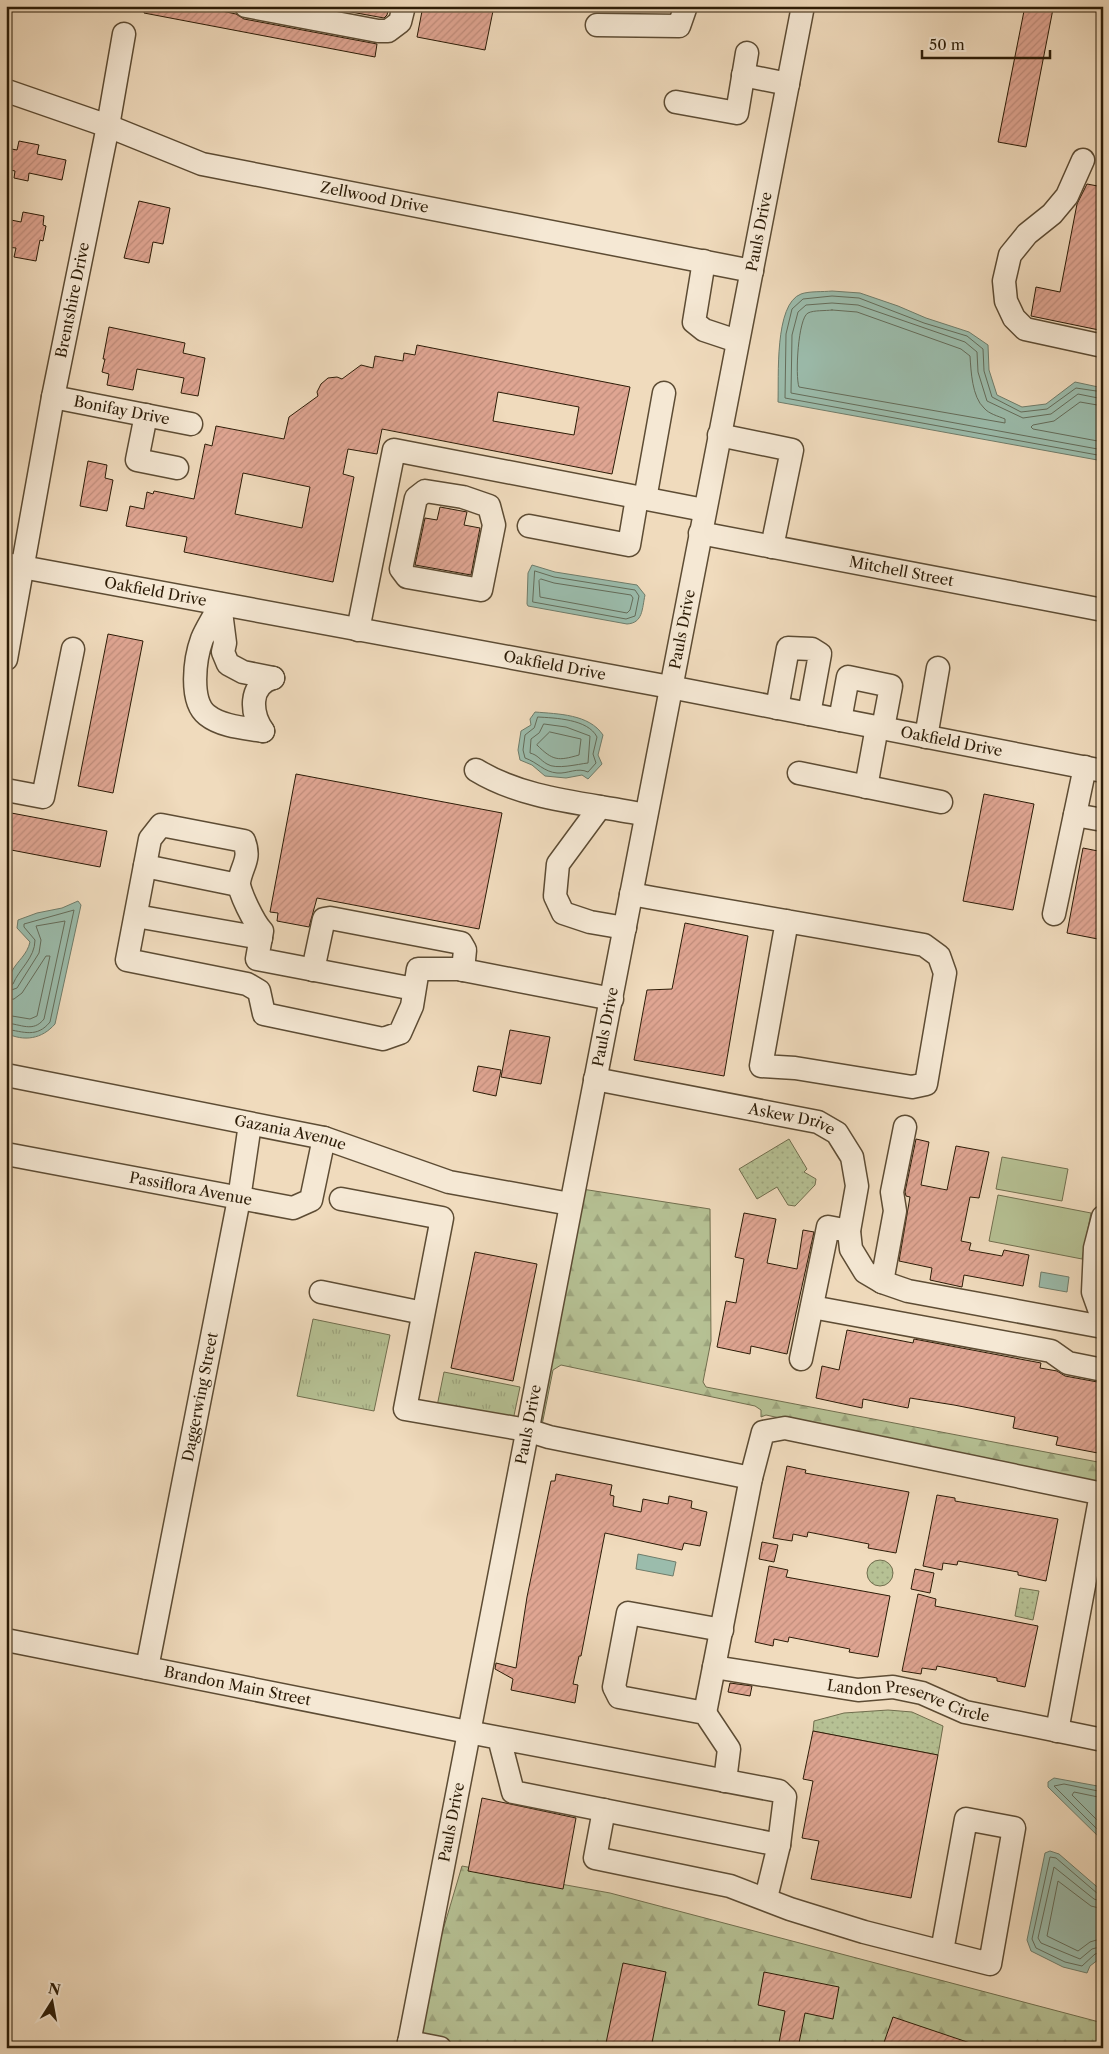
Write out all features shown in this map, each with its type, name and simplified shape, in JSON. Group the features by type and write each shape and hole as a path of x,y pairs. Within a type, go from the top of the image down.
{"street":[{"path":"260,8 388,31 400,22 404,6"},
{"path":"597,25 679,26 686,6"},
{"name":"Pauls Drive","path":"408,2045 803,6"},
{"name":"Brentshire Drive","path":"6,657 15,565 108,126 124,34"},
{"path":"676,102 737,113 745,64 788,84"},
{"name":"Zellwood Drive","path":"7,91 108,126 202,164 752,271"},
{"path":"1082,160 1067,196 1052,214 1027,234 1010,255 1004,281 1006,301 1014,318 1025,329 1103,346"},
{"path":"704,261 694,322 704,330 737,341"},
{"path":"529,526 629,545 664,393"},
{"name":"Bonifay Drive","path":"52,397 191,424"},
{"path":"146,415 137,460 177,468"},
{"path":"719,435 792,450 772,547"},
{"path":"358,630 380,511 394,450 704,510"},
{"path":"425,491 463,497 490,506 494,525 482,590 407,577 400,570 411,518 416,498 425,491"},
{"path":"380,511 411,518"},
{"name":"Mitchell Street","path":"700,533 1103,610"},
{"name":"Oakfield Drive","path":"15,565 670,687 1094,769"},
{"path":"220,604 225,644 223,652 228,664 243,672 274,678 264,682 254,701 253,714 263,731 208,716 198,702 196,681 202,639 220,604"},
{"path":"776,708 788,648 812,650 820,654 809,714"},
{"path":"6,790 43,797 73,649"},
{"path":"926,737 938,668"},
{"path":"840,720 848,677 891,686 866,787"},
{"path":"1054,914 1075,815 1094,769"},
{"path":"476,770 496,781 528,792 646,815"},
{"path":"799,773 941,802"},
{"path":"600,807 558,864 555,896 564,913 590,922 625,928"},
{"path":"1075,815 1103,820"},
{"path":"252,986 262,931 254,923 238,885 248,852 244,841 161,825 150,839 127,960 252,986 259,991 264,1014 382,1039 400,1033 412,1006 418,969 462,970 612,999"},
{"path":"145,866 238,885"},
{"path":"632,894 787,921 924,946 939,956 945,973 926,1084 912,1087 795,1068 760,1066 787,921"},
{"path":"136,916 259,948 314,970 414,989"},
{"path":"314,970 322,923 324,919 330,918 461,943 465,950 462,970"},
{"name":"Gazania Avenue","path":"6,1075 324,1138 449,1182 570,1204"},
{"name":"Askew Drive","path":"595,1079 818,1122 838,1132 852,1157 857,1186 849,1231 851,1249 864,1272 882,1282 908,1291 1103,1327"},
{"name":"Daggerwing Street","path":"147,1668 239,1199 250,1124"},
{"path":"882,1282 895,1211 892,1192 906,1127"},
{"name":"Passiflora Avenue","path":"6,1154 293,1208 311,1200 324,1138"},
{"path":"857,1186 892,1192"},
{"path":"341,1199 442,1218 405,1409 528,1430 549,1437 751,1478"},
{"path":"1103,1217 1094,1248 1093,1292 1103,1320"},
{"path":"801,1359 828,1227 849,1231"},
{"path":"903,1324 908,1291"},
{"path":"321,1292 423,1313"},
{"path":"812,1307 1051,1351 1068,1363 1103,1370"},
{"path":"725,1781 729,1749 705,1713 751,1478 763,1432 785,1428 1102,1494 1057,1731"},
{"path":"705,1713 620,1697 614,1687 628,1613 722,1630"},
{"name":"Brandon Main Street","path":"6,1640 468,1732 779,1791 785,1797 779,1845"},
{"name":"Landon Preserve Circle","path":"714,1667 858,1690 893,1687 922,1693 965,1712 1103,1740"},
{"path":"499,1738 513,1792 779,1845 766,1898"},
{"path":"604,1810 595,1858 730,1886 766,1898 790,1909 864,1932 990,1964 1014,1828 966,1819 942,1951"},
{"path":"408,2045 440,2048"}],"green space":[{"path":"789,1139 807,1169 804,1172 816,1179 815,1185 795,1206 788,1205 777,1187 757,1199 739,1169"},
{"path":"1002,1157 1068,1169 1062,1201 996,1189"},
{"path":"582,1189 710,1209 711,1341 703,1382 706,1387 1103,1463 1103,1488 766,1415 761,1417 761,1410 755,1406 561,1365 553,1370 542,1425 538,1423"},
{"path":"998,1195 1091,1213 1082,1259 989,1241"},
{"path":"313,1319 390,1335 374,1411 297,1396"},
{"path":"444,1372 520,1387 512,1425 436,1411"},
{"path":"880,1560 889,1564 893,1573 889,1582 880,1586 871,1582 867,1573 871,1564"},
{"path":"1020,1588 1039,1591 1033,1620 1015,1616"},
{"path":"888,1710 912,1712 943,1726 938,1755 813,1731 814,1721 844,1713"},
{"path":"462,1866 610,1893 1103,2023 1103,2048 408,2048"}],"water":[{"path":"832,291 860,293 969,332 988,345 989,370 997,395 1022,407 1046,404 1075,382 1103,388 1103,461 778,402 780,343 786,312 792,301 801,294"},
{"path":"532,565 555,572 637,585 645,595 641,614 636,621 627,624 528,606 528,573"},
{"path":"535,712 572,716 581,719 597,728 603,735 598,755 602,764 588,779 582,775 566,778 545,776 532,765 520,760 518,750 521,731 531,725 530,719"},
{"path":"78,901 81,905 55,1024 44,1033 32,1038 19,1038 6,1033 6,1001 9,978 30,942 17,928 18,920 37,913 62,908"},
{"path":"1041,1272 1069,1277 1067,1292 1039,1287"},
{"path":"638,1554 676,1562 673,1576 636,1569"},
{"path":"1054,1778 1103,1787 1103,1841 1048,1787 1048,1782"},
{"path":"1050,1851 1059,1854 1103,1892 1103,1956 1090,1966 1087,1973 1063,1967 1031,1951 1027,1940 1045,1853"}],"building":[{"path":"145,6 198,6 236,14 244,19 377,44 375,57 144,13"},
{"path":"318,6 389,6 387,15 384,18"},
{"path":"423,6 494,6 485,50 417,37"},
{"path":"1025,6 1053,9 1026,147 998,142"},
{"path":"19,141 39,145 37,154 66,160 62,180 29,173 28,181 14,178 15,171 6,169 6,148 17,150"},
{"path":"1087,184 1103,187 1103,313 1099,330 1031,316 1036,287 1060,292 1077,204"},
{"path":"139,201 170,208 163,244 153,242 149,263 124,258"},
{"path":"23,212 44,216 43,225 46,226 43,241 40,240 36,261 14,257 16,248 6,247 11,220 21,222"},
{"path":"109,327 185,343 183,353 205,358 198,396 181,393 184,378 137,369 133,390 107,385 109,374 102,372"},
{"path":"417,345 630,387 612,474 382,429 377,454 348,449 343,474 354,477 333,582 184,552 187,537 126,526 130,506 144,509 147,492 153,494 154,491 194,499 205,444 212,446 216,426 284,439 289,417 318,396 317,392 321,384 328,378 337,377 342,379 361,365 373,368 375,356 403,361 404,353 415,355","holes":["498,392 579,407 574,435 493,421","243,473 310,487 302,528 235,514"]},
{"path":"88,461 107,465 105,478 113,480 107,511 80,506"},
{"path":"440,507 467,512 464,525 480,528 471,575 415,565 425,518 437,520"},
{"path":"108,634 143,641 113,793 78,786"},
{"path":"296,774 502,813 479,929 317,898 309,927 277,921 278,913 270,912"},
{"path":"984,794 1034,804 1013,910 963,901"},
{"path":"6,812 107,831 100,867 6,849"},
{"path":"1083,848 1103,852 1103,940 1067,933"},
{"path":"685,923 748,936 724,1076 634,1060 647,990 672,989"},
{"path":"510,1030 550,1037 541,1084 501,1077"},
{"path":"478,1066 501,1070 496,1096 473,1091"},
{"path":"916,1139 929,1142 921,1185 947,1190 956,1146 989,1152 979,1198 970,1197 961,1241 971,1243 969,1250 1002,1256 1004,1250 1029,1255 1023,1286 964,1275 962,1287 930,1280 932,1268 899,1261 910,1197 906,1196 905,1192"},
{"path":"744,1213 776,1219 767,1263 797,1269 803,1230 814,1232 787,1354 751,1346 750,1354 717,1347 726,1301 736,1303 744,1259 735,1257"},
{"path":"475,1252 537,1264 513,1381 451,1368"},
{"path":"847,1330 913,1343 914,1339 1041,1363 1040,1368 1057,1371 1065,1376 1103,1383 1098,1420 1103,1421 1103,1454 1056,1445 1058,1437 1013,1428 1015,1417 954,1405 910,1398 908,1408 863,1399 862,1408 816,1398 822,1366 839,1370"},
{"path":"787,1466 806,1470 805,1473 909,1492 896,1553 868,1548 869,1544 808,1532 807,1537 793,1534 792,1541 773,1538"},
{"path":"556,1474 612,1485 610,1495 614,1496 613,1506 641,1512 643,1499 668,1504 669,1496 692,1501 691,1508 707,1512 700,1546 684,1543 682,1550 605,1533 581,1656 579,1656 573,1684 578,1685 575,1703 511,1690 513,1679 495,1669 496,1663 516,1668 527,1597 551,1481 555,1481"},
{"path":"937,1495 955,1498 955,1501 1058,1519 1046,1581 1018,1575 1018,1572 958,1561 957,1565 943,1563 942,1570 923,1566"},
{"path":"762,1542 778,1545 774,1562 759,1559"},
{"path":"769,1566 788,1570 786,1577 890,1596 878,1657 849,1652 850,1649 789,1637 788,1642 774,1639 773,1646 755,1642"},
{"path":"915,1569 934,1573 930,1593 911,1589"},
{"path":"918,1594 936,1599 935,1606 1038,1626 1025,1687 997,1681 997,1678 937,1666 936,1670 922,1668 921,1674 902,1671"},
{"path":"730,1683 752,1686 750,1696 728,1692"},
{"path":"813,1731 938,1755 911,1898 811,1879 819,1841 802,1838 813,1781 803,1779"},
{"path":"482,1798 576,1818 563,1889 468,1871"},
{"path":"623,1963 666,1972 651,2048 628,2048 606,2043"},
{"path":"764,1972 839,1987 833,2019 805,2013 798,2048 778,2048 785,2011 758,2005"},
{"path":"893,2017 976,2045 976,2048 882,2048"}]}
